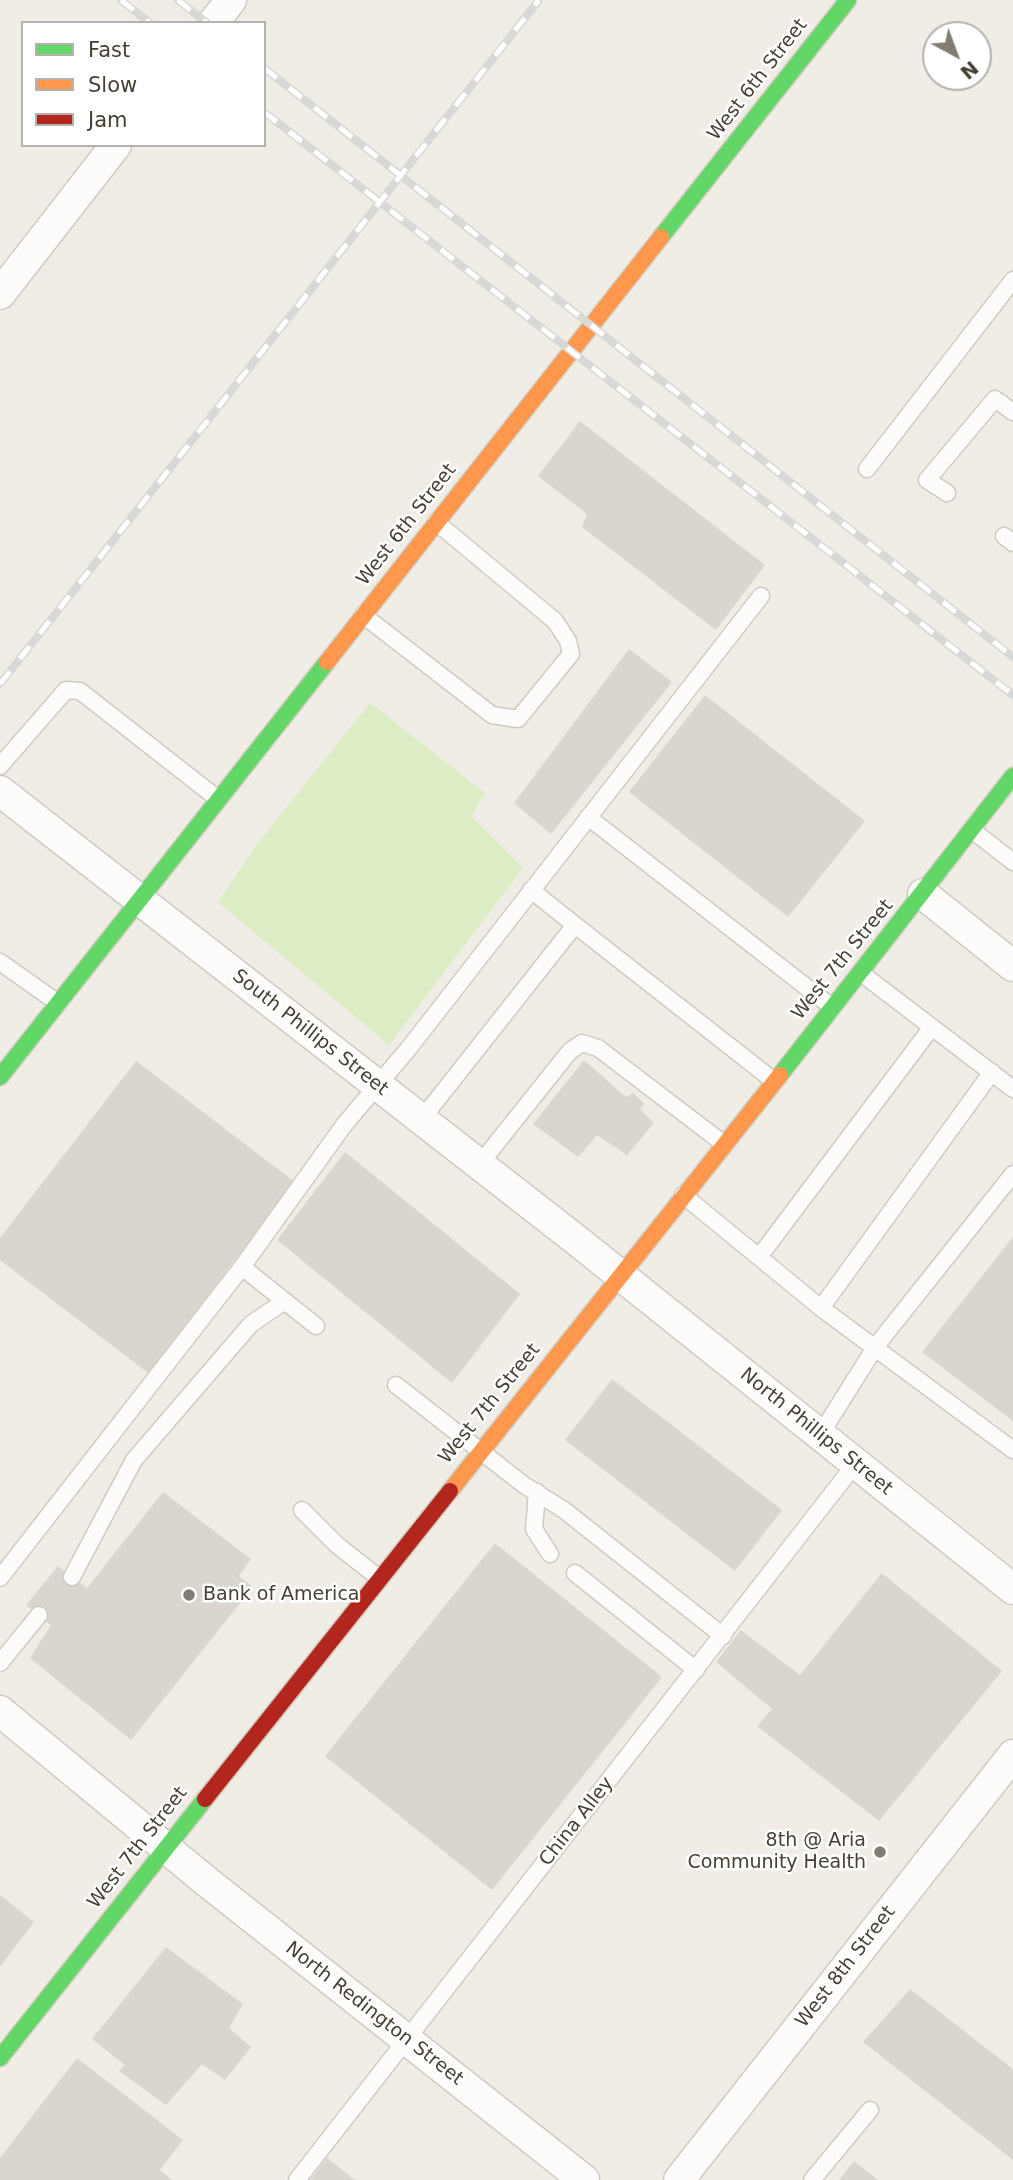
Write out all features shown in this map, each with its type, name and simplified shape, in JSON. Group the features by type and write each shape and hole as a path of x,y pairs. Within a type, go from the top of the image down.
{"street":[{"path":"215,21 231,0"},
{"name":"West 6th Street","path":"0,1077 848,0"},
{"path":"0,294 114,147"},
{"name":"West 7th Street","path":"0,2058 923,894 1013,776"},
{"name":"South Phillips Street","path":"0,791 620,1275"},
{"path":"923,894 1013,966"},
{"name":"North Phillips Street","path":"620,1275 1013,1589"},
{"name":"North Redington Street","path":"0,1711 165,1847 584,2180"},
{"name":"West 8th Street","path":"679,2180 1013,1755"}],"lane":[{"path":"867,469 1013,279"},
{"path":"947,494 927,480 995,399 1013,412"},
{"path":"363,615 492,715 518,719 572,654 568,641 555,621 436,522"},
{"path":"0,1578 242,1267 344,1125 378,1086 761,596"},
{"path":"0,766 54,701 66,690 80,691 218,799"},
{"path":"588,817 832,1007"},
{"path":"972,830 1013,862"},
{"path":"531,890 774,1081"},
{"path":"421,1120 575,925"},
{"path":"0,962 58,1003"},
{"path":"860,973 1013,1089"},
{"path":"759,1258 932,1027"},
{"path":"479,1165 570,1051 582,1043 598,1048 724,1144"},
{"path":"821,1308 992,1072"},
{"path":"820,1435 876,1346 1013,1174"},
{"path":"683,1195 821,1308 876,1346 1013,1450"},
{"path":"242,1267 316,1325"},
{"path":"72,1577 134,1460 251,1324 285,1301"},
{"path":"396,1385 440,1416 480,1451 565,1510 723,1636"},
{"name":"China Alley","path":"298,2180 856,1463"},
{"path":"537,1492 534,1529 550,1554"},
{"path":"302,1510 337,1545 379,1578"},
{"path":"575,1573 696,1670"},
{"path":"0,1662 39,1615"},
{"path":"811,2180 870,2110"}],"green space":[{"path":"370,703 485,793 471,816 523,868 389,1045 218,902 258,843"}],"building":[{"path":"580,421 765,565 716,630 582,527 587,514 538,476"},
{"path":"629,649 672,682 551,834 514,803"},
{"path":"705,695 865,821 788,917 629,792"},
{"path":"584,1060 626,1097 633,1093 645,1104 640,1109 654,1123 627,1155 597,1135 578,1157 533,1124"},
{"path":"136,1061 295,1182 148,1373 0,1260 0,1238"},
{"path":"345,1152 520,1294 452,1383 277,1240"},
{"path":"1013,1237 1013,1421 922,1352"},
{"path":"612,1379 782,1510 735,1571 565,1440"},
{"path":"163,1492 251,1559 239,1576 253,1587 131,1740 30,1658 51,1625 26,1605 58,1566 87,1588"},
{"path":"495,1543 662,1677 492,1890 325,1756"},
{"path":"882,1573 1002,1671 879,1821 757,1726 772,1709 716,1662 741,1630 800,1675"},
{"path":"0,1895 34,1922 0,1967"},
{"path":"166,1947 243,2004 229,2028 251,2047 225,2080 202,2064 166,2105 119,2071 125,2065 92,2039"},
{"path":"910,1989 1013,2069 1013,2160 863,2042"},
{"path":"77,2058 183,2140 160,2170 172,2180 0,2180 0,2158"},
{"path":"327,2158 355,2180 310,2180"},
{"path":"854,2161 878,2180 839,2180"}],"railway":[{"path":"121,0 147,21"},
{"path":"178,0 204,21"},
{"path":"0,684 539,0"},
{"path":"266,70 1013,657"},
{"path":"266,114 1013,695"}],"traffic: fast":[{"path":"661,237 848,0"},
{"path":"0,1077 327,662"},
{"path":"780,1075 1013,776"},
{"path":"0,2058 205,1799"}],"traffic: slow":[{"path":"327,662 661,237"},
{"path":"450,1491 780,1075"}],"traffic: jam":[{"path":"205,1799 450,1491"}],"place":[{"name":"Bank of America","path":"189,1595"},
{"name":"8th @ Aria Community Health","path":"880,1852"}]}
